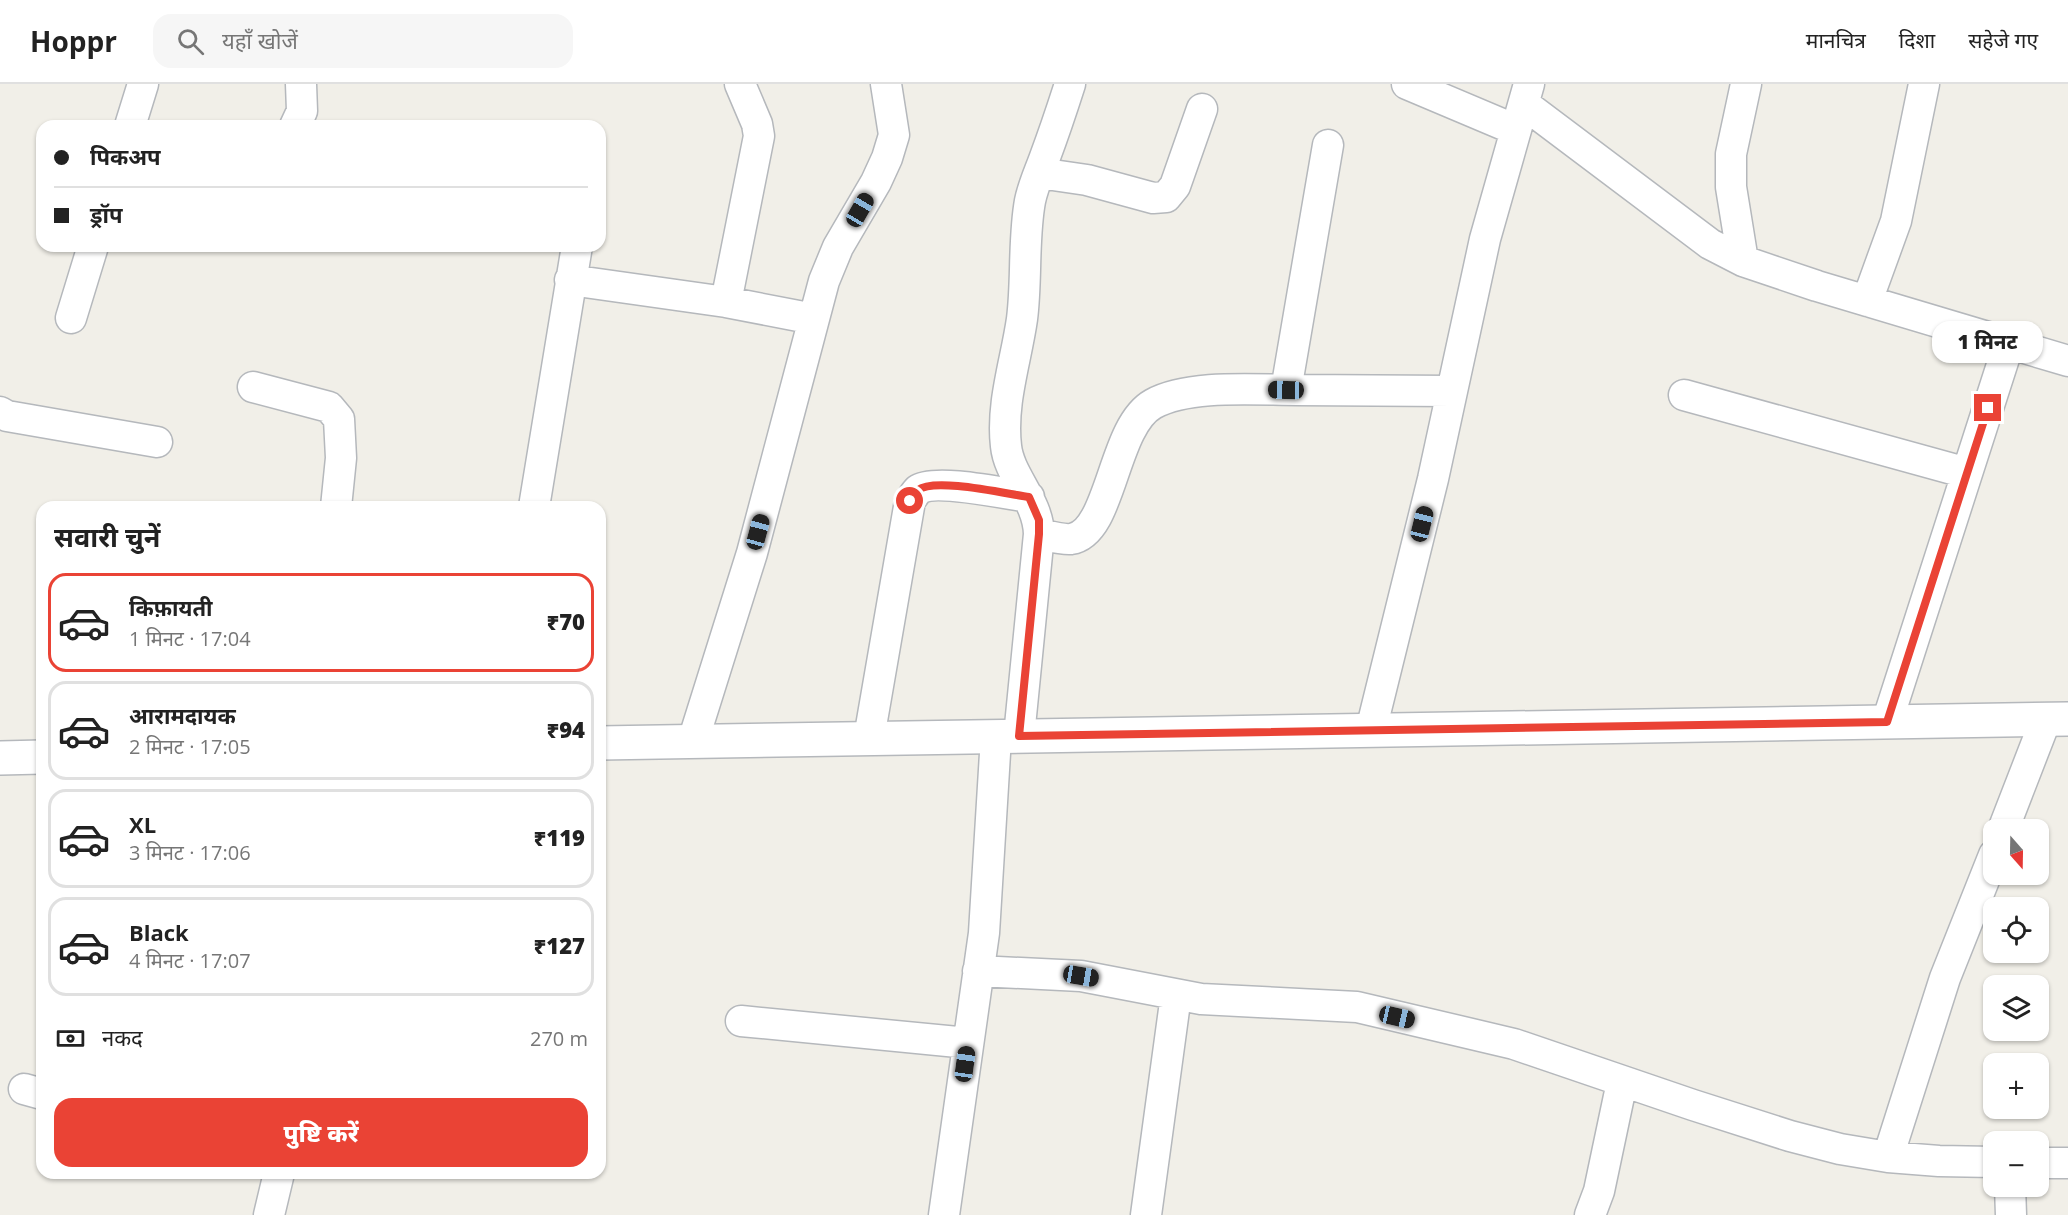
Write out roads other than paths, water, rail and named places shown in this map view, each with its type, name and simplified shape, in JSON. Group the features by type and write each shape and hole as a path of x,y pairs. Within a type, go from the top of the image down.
{"street":[{"path":"132,120 143,84"},
{"path":"298,120 302,111 301,84"},
{"path":"726,302 759,136 757,124 740,84"},
{"path":"693,741 752,553 824,281 838,247 876,182 894,135 886,84"},
{"path":"944,1215 984,933 1008,736 1039,534 1039,520 1012,466 1006,448 1009,387 1023,309 1027,224 1030,199 1070,84"},
{"path":"1407,84 1523,106 1710,244 1743,261 2068,361"},
{"path":"1743,261 1731,187 1731,154 1746,84"},
{"path":"1867,301 1896,221 1924,84"},
{"path":"1371,730 1433,478 1485,239 1523,106"},
{"path":"1039,173 1087,180 1153,198 1166,197 1175,186 1202,109"},
{"path":"1286,390 1328,145"},
{"path":"71,318 91,252"},
{"path":"535,501 576,252"},
{"path":"570,280 726,302 814,319"},
{"path":"1887,722 2009,343"},
{"path":"253,387 329,407 339,419 341,458 337,501"},
{"path":"1039,534 1071,539 1087,531 1096,519 1124,444 1136,420 1151,405 1168,397 1240,389 1452,391"},
{"path":"1684,395 1967,473"},
{"path":"0,412 7,416 157,442"},
{"path":"869,738 910,501 919,489 934,485 950,485 1029,497"},
{"path":"606,743 2057,719 2008,819"},
{"path":"0,758 36,756"},
{"path":"1888,1157 1945,978 1983,883"},
{"path":"978,971 1081,976 1201,999 1357,1007 1514,1044 1622,1082 1790,1136 1840,1149 1888,1157 1983,1161"},
{"path":"1146,1215 1176,995"},
{"path":"741,1021 968,1043"},
{"path":"1590,1215 1599,1191 1622,1082"},
{"path":"2049,1163 2068,1163"},
{"path":"269,1215 278,1179"},
{"path":"2011,1197 2012,1215"}]}
